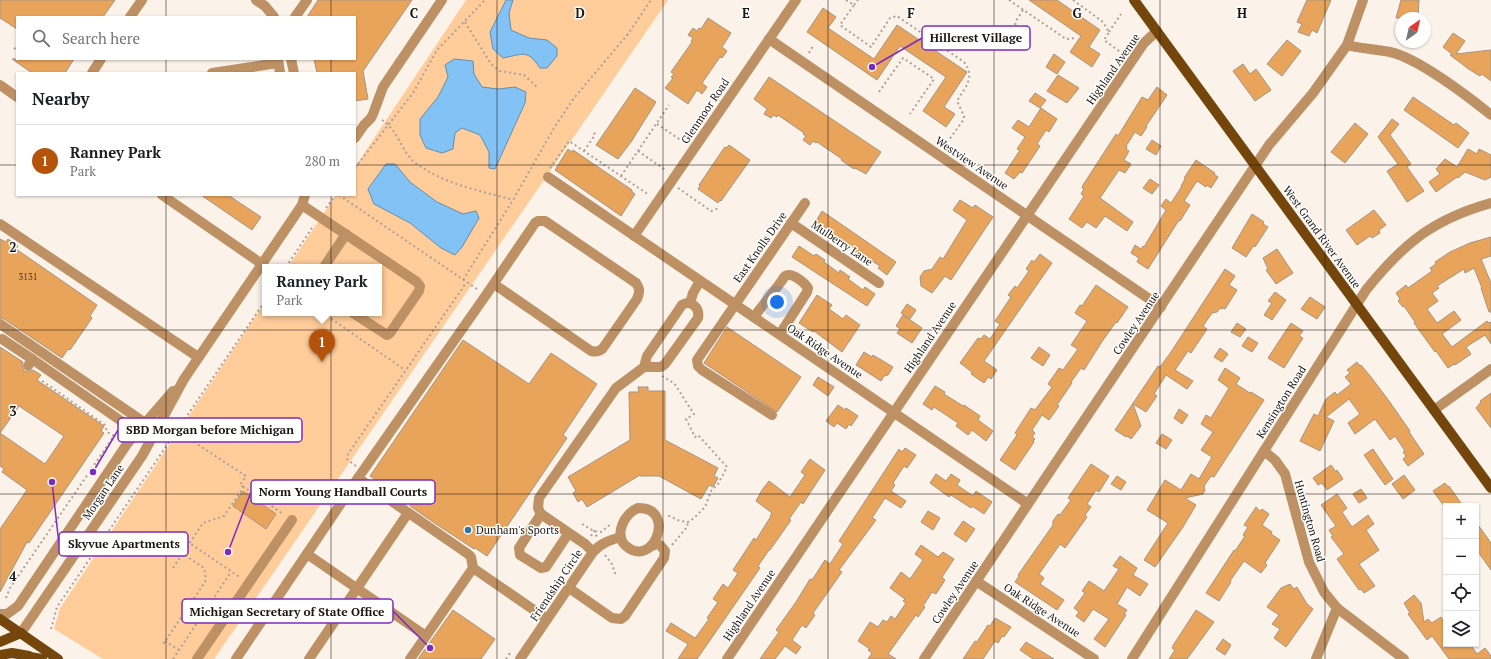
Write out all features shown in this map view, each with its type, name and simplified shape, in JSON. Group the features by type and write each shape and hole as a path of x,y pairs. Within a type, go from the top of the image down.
{"main road":[{"name":"West Grand River Avenue","path":"1134,0 1491,488"},
{"path":"0,619 58,659"},
{"path":"0,642 21,633"},
{"path":"0,655 12,653 42,659"},
{"path":"14,659 20,656 29,656"}],"street":[{"path":"131,16 142,0"},
{"path":"256,0 265,6 273,16"},
{"path":"296,16 307,0"},
{"path":"356,137 371,118 378,105 383,87 442,0"},
{"name":"Glenmoor Road","path":"634,236 796,0"},
{"name":"Cowley Avenue","path":"924,659 1256,167 1269,145 1313,93 1347,45 1363,0"},
{"name":"Highland Avenue","path":"727,659 1144,42 1157,31"},
{"name":"Westview Avenue","path":"769,39 1161,307"},
{"path":"1347,45 1390,52 1406,58 1429,71 1491,115"},
{"path":"93,72 101,60"},
{"path":"291,60 294,72"},
{"path":"218,72 278,61 280,72"},
{"path":"0,86 16,96"},
{"name":"Oak Ridge Avenue","path":"549,173 634,236 1028,504"},
{"path":"163,196 262,264"},
{"path":"302,200 319,217 417,282 420,286 420,291 390,333 387,335 383,334 357,316"},
{"name":"Morgan Lane","path":"21,633 151,442 184,379 262,264 302,200"},
{"name":"East Knolls Drive","path":"772,415 702,370 698,366 697,360 805,203"},
{"name":"Kensington Road","path":"1132,659 1372,282 1408,244 1428,229 1448,218 1491,203"},
{"path":"236,659 361,474 535,223 542,220 545,221 636,283 640,293 601,351 596,352 584,347 494,284"},
{"name":"Mulberry Lane","path":"791,223 879,283"},
{"path":"0,224 198,357"},
{"path":"326,264 346,234"},
{"path":"754,317 785,276 788,274 791,275 808,288 807,292 780,334"},
{"path":"690,303 693,293 700,281"},
{"path":"593,552 585,544 568,534 541,514 538,508 539,498 592,420 616,388 644,368 661,367 665,364 698,318 697,307 690,303 682,305 647,356 644,368"},
{"path":"0,324 146,423"},
{"path":"2,339 30,362 137,432"},
{"path":"1434,410 1491,369"},
{"name":"Morgan Lane","path":"0,614 7,614 18,606 128,444 184,379"},
{"name":"Huntington Road","path":"1264,451 1275,460 1285,474 1308,562 1324,592 1337,608 1404,659"},
{"path":"361,474 408,513 468,554 471,558 473,568 547,619"},
{"path":"569,588 612,618 621,619 625,616 664,558 665,550 660,545 656,544 652,546 643,550 633,550 623,543 621,537 623,524 629,514 638,508 644,508 654,513 658,518 659,524 657,537 652,546"},
{"path":"309,659 408,513"},
{"path":"541,514 519,548 520,555 543,568 546,566 568,534"},
{"path":"78,518 93,528"},
{"path":"197,659 292,520"},
{"name":"Friendship Circle","path":"520,659 593,552 609,540 621,537"},
{"path":"308,554 426,636"},
{"path":"410,659 473,568"},
{"name":"Oak Ridge Avenue","path":"976,581 1094,659"},
{"path":"1316,659 1337,608"}],"path":[{"path":"356,167 414,93 438,50 485,0"},
{"path":"463,280 513,200 554,128 574,98 628,34 651,0"},
{"path":"846,0 854,5"},
{"path":"858,0 840,26 871,47 890,18 897,16 964,62 969,69 971,76 969,82 957,101 964,119 949,140"},
{"path":"1009,0 1066,39 1076,38"},
{"path":"1073,0 1103,22 1109,32"},
{"path":"1023,10 1016,21 1014,30 1018,37 1025,42 1030,51"},
{"path":"1121,14 1104,40 1123,54"},
{"path":"465,22 491,64 500,71 524,75 537,87"},
{"path":"879,92 903,58 934,79 910,114"},
{"path":"621,176 669,105"},
{"path":"389,124 399,142 413,161 435,175 467,188 513,200"},
{"path":"657,124 687,144"},
{"path":"584,151 594,134 593,130"},
{"path":"549,173 569,141 650,196"},
{"path":"638,152 668,171"},
{"path":"677,187 711,211 719,208"},
{"path":"288,264 319,217 335,196"},
{"path":"341,196 486,295"},
{"path":"361,474 347,459 348,454 466,282"},
{"path":"51,629 57,607 262,305"},
{"path":"328,316 406,370"},
{"path":"661,367 661,374 663,377 674,384 694,414 686,419 695,437 698,435 727,467 718,484 711,491 705,507 694,518 688,522 680,521 666,514"},
{"path":"6,598 10,588 114,436 107,432 105,425 41,380"},
{"path":"176,431 246,476 240,485 292,520"},
{"path":"173,568 203,523 224,516 244,487"},
{"path":"582,524 594,532 601,532 612,524 615,517"},
{"path":"665,550 675,544 687,527 688,522"},
{"path":"179,536 242,578"},
{"path":"179,650 164,642 202,588 206,578 204,568 183,554"},
{"path":"173,659 231,572"}],"shaded area":[{"path":"466,0 668,0 214,659 103,659 54,629 60,608 262,306 262,316 382,316 382,264 290,264 335,196 356,196 356,165"}],"water":[{"path":"506,0 513,0 509,13 511,30 529,38 547,40 557,48 557,56 547,68 540,68 528,55 521,54 503,58 493,49 490,32"},
{"path":"454,59 473,61 474,74 482,87 498,89 515,87 526,92 525,103 495,169 489,168 489,152 480,135 462,128 455,133 453,149 442,153 426,148 420,135 420,119 438,97 448,77 445,65"},
{"path":"386,164 395,164 410,182 437,202 463,214 476,211 479,218 462,247 455,255 441,248 410,223 374,204 368,189"}],"building":[{"path":"0,0 115,0 104,16 16,16 16,28 0,18"},
{"path":"318,0 412,0 363,71 368,99 356,101 356,72 317,72 314,60 356,60 356,16 308,16"},
{"path":"1029,0 1057,0 1100,30 1089,47 1100,54 1092,67 1070,52 1081,36"},
{"path":"1307,0 1331,0 1317,33 1312,30 1309,36 1298,32 1302,24 1297,22"},
{"path":"1401,0 1419,0 1418,12 1398,12"},
{"path":"823,8 836,17 828,28 874,59 897,25 967,72 944,107 955,114 946,127 923,111 946,77 900,46 877,80 807,32"},
{"path":"708,18 731,33 722,47 727,51 722,58 720,57 702,83 707,87 702,94 697,90 688,104 665,88 673,78 671,77 674,74 671,72 692,42 691,41 693,38 688,35 693,28 697,31 699,28 701,29"},
{"path":"1453,33 1465,41 1456,54 1491,50 1491,81 1482,74 1480,76 1470,70 1450,55 1453,55 1443,47"},
{"path":"1287,40 1301,51 1282,76 1267,64"},
{"path":"1054,54 1065,62 1057,74 1046,67"},
{"path":"12,59 73,60 66,72 31,72"},
{"path":"1243,64 1250,74 1256,69 1271,90 1255,101 1233,71"},
{"path":"1058,75 1079,88 1067,103 1047,91"},
{"path":"769,77 881,152 866,174 855,168 854,169 817,142 816,143 813,141 810,145 803,140 806,136 803,134 804,133 778,115 777,117 773,115 771,118 764,114 767,109 754,99"},
{"path":"1157,87 1167,95 1141,136 1135,132 1126,146 1126,149 1129,151 1124,160 1131,164 1125,173 1119,170 1100,198 1133,222 1127,231 1105,216 1096,228 1087,222 1082,228 1069,219 1084,196 1081,194 1084,189 1082,188 1083,185 1116,134 1118,136 1142,97 1148,100"},
{"path":"635,88 656,102 631,142 618,159 596,145"},
{"path":"1035,93 1046,100 1040,108 1029,101"},
{"path":"1413,97 1454,125 1456,123 1469,133 1458,148 1404,110"},
{"path":"1041,108 1057,119 1049,132 1046,130 1037,144 1040,146 1022,173 1020,172 1014,179 1005,173 1020,150 1017,149 1025,137 1012,128 1018,120 1029,127"},
{"path":"1392,119 1399,124 1390,135 1411,164 1407,167 1424,191 1407,202 1387,171 1398,164 1378,137"},
{"path":"1355,123 1368,134 1345,163 1331,152"},
{"path":"1152,140 1161,146 1156,155 1146,149"},
{"path":"729,145 750,160 721,201 720,200 718,203 698,189 700,186 699,185 722,151"},
{"path":"568,149 572,152 573,150 632,190 635,194 621,216 555,170"},
{"path":"1468,149 1477,154 1479,149 1491,155 1491,177 1485,180 1465,172 1436,192 1429,182 1440,174 1436,169 1445,159 1457,167"},
{"path":"1196,160 1215,173 1214,174 1218,177 1211,188 1207,185 1206,187 1197,181 1184,201 1190,205 1148,269 1137,262 1139,258 1131,253 1135,245 1141,249 1143,246 1144,247 1166,210 1161,206 1166,199 1171,203 1182,186 1185,179 1184,178"},
{"path":"1150,179 1159,185 1152,194 1143,188"},
{"path":"202,196 230,196 261,217 252,230"},
{"path":"960,200 973,208 975,205 993,217 951,280 945,276 932,293 921,286 920,277 924,271 932,269 940,257 943,259 967,220 953,210"},
{"path":"1374,210 1386,225 1379,230 1380,233 1372,238 1370,236 1357,245 1346,230"},
{"path":"822,211 896,262 887,275 878,268 880,266 864,256 863,258 853,251 855,249 840,239 838,242 828,235 830,232 815,223"},
{"path":"1252,214 1264,222 1263,224 1268,227 1255,247 1254,245 1246,257 1232,248"},
{"path":"1491,237 1491,256 1481,259 1491,283 1491,312 1489,312 1474,268 1465,273 1464,269 1437,286 1439,288 1432,293 1438,301 1427,309 1437,323 1454,311 1461,320 1442,334 1452,347 1487,321 1488,323 1491,322 1491,344 1485,335 1466,347 1471,354 1448,368 1414,323 1415,322 1404,306 1403,307 1398,301 1400,299 1396,293 1406,285 1408,288 1432,271 1430,268 1436,264 1435,262 1450,252 1470,243"},
{"path":"0,239 6,242 8,239 18,246 16,249 97,305 90,316 92,318 70,350 68,349 62,358 4,319 0,318"},
{"path":"799,246 814,256 816,254 825,260 824,262 839,273 840,270 850,277 848,279 863,290 865,287 875,294 867,306 792,257"},
{"path":"1277,249 1293,273 1276,284 1266,270 1268,269 1263,258"},
{"path":"1040,254 1052,263 984,361 997,370 991,379 988,377 984,383 971,374 972,372 960,363 978,338 981,339 984,335 990,339 1000,324 995,321 1011,297 1008,295 1015,286 1017,288 1029,271 1026,269 1032,260 1034,262"},
{"path":"1225,269 1235,276 1229,285 1237,290 1225,309 1220,308 1217,312 1212,313 1203,326 1207,329 1191,353 1188,351 1175,370 1193,381 1187,389 1166,375 1154,394 1157,396 1146,412 1133,404 1141,426 1131,439 1127,436 1126,437 1115,430 1158,366 1160,367 1171,352"},
{"path":"1096,285 1128,307 1103,340 1084,370 1081,368 1071,382 1072,383 1057,405 1059,406 1049,420 1042,415 1032,430 1035,433 1032,437 1035,439 1033,441 1034,442 1015,470 1000,460 1017,435 1015,433 1031,408 1035,410 1052,387 1048,384 1059,368 1063,370 1078,349 1071,345 1087,321 1075,313 1080,305 1082,306"},
{"path":"1275,292 1286,300 1272,320 1264,315 1272,303 1268,301"},
{"path":"817,295 832,305 829,309 843,319 846,315 860,325 842,352 814,331 813,332 799,323"},
{"path":"1310,297 1325,307 1317,319 1301,309"},
{"path":"907,304 916,310 910,319 901,313"},
{"path":"903,315 922,328 912,343 897,333 900,329 896,326"},
{"path":"1237,323 1246,329 1240,337 1231,332"},
{"path":"1291,323 1303,331 1299,336 1303,338 1284,368 1268,358"},
{"path":"727,327 801,377 777,412 704,363"},
{"path":"1248,337 1258,343 1252,352 1242,346"},
{"path":"463,340 529,384 551,353 597,384 563,435 567,438 487,556 436,524 410,506 411,504 370,476"},
{"path":"0,347 23,362 22,366 24,371 28,372 33,370 41,375 37,380 104,426 101,431 104,433 29,543 27,542 0,592 0,529 27,490 2,472 4,469 0,466","holes":["19,406 64,436 45,464 0,433"]},
{"path":"1039,347 1050,355 1043,366 1031,358"},
{"path":"1220,348 1228,354 1222,362 1214,357"},
{"path":"864,352 872,357 873,355 893,367 888,375 884,376 881,381 856,365"},
{"path":"1357,362 1371,377 1389,401 1424,454 1408,466 1403,459 1406,456 1403,452 1405,451 1395,436 1390,440 1375,419 1355,434 1348,423 1360,414 1349,399 1326,417 1334,421 1320,451 1300,441 1314,414 1318,416 1326,399 1335,392 1337,395 1351,384 1345,377 1350,373 1347,370"},
{"path":"1225,368 1240,378 1236,384 1264,400 1214,477 1211,476 1204,486 1205,490 1203,494 1185,498 1196,505 1183,527 1155,567 1144,560 1168,523 1147,510 1165,480 1181,490 1191,474 1199,479 1212,457 1201,450 1213,432 1201,424 1206,415 1211,418 1229,388 1218,380"},
{"path":"818,377 834,387 828,396 813,385"},
{"path":"935,386 945,392 944,394 980,416 978,420 993,431 986,441 972,430 968,435 956,426 958,423 934,407 932,410 923,404"},
{"path":"638,387 648,387 648,391 665,391 665,440 718,468 714,476 718,478 713,487 709,485 701,499 659,476 640,475 587,507 582,499 578,502 573,493 576,491 568,477 630,440 629,392 639,392"},
{"path":"1491,393 1491,428 1476,408 1481,402 1480,401"},
{"path":"838,405 845,410 846,408 858,416 851,426 849,424 846,429 837,423 834,427 826,421"},
{"path":"1179,409 1188,415 1182,424 1174,418"},
{"path":"1162,434 1172,440 1166,449 1156,443"},
{"path":"905,448 916,455 907,468 904,466 893,483 895,485 891,491 906,501 901,508 885,498 872,518 876,520 839,570 842,572 813,613 815,615 806,628 802,625 792,640 801,647 796,654 785,646 775,659 760,659 779,632 776,630 810,579 812,580 825,560 830,564 843,544 839,541 899,449 902,452"},
{"path":"1373,449 1393,479 1385,485 1364,455"},
{"path":"810,459 825,470 803,504 801,502 789,519 791,520 758,566 760,568 697,659 678,659 688,644 666,631 671,623 695,638 696,637 709,619 707,618 718,602 713,599 723,584 728,588 738,573 733,570 754,538 756,540 771,516 772,513 756,501 762,490 769,481 790,497 805,475 801,472"},
{"path":"1091,464 1109,476 1099,492 1096,490 1087,504 1091,507 1085,515 1087,517 1065,548 1060,544 1039,574 1044,578 1040,584 1064,600 1057,610 1015,582 1019,576 1018,575 1053,525 1053,521 1058,514 1060,515 1071,500 1068,498"},
{"path":"1331,465 1336,472 1337,470 1343,479 1327,490 1322,483 1318,485 1313,478"},
{"path":"936,474 946,481 951,474 960,480 957,485 973,496 976,491 992,502 984,514 972,506 971,508 951,495 949,497 930,483"},
{"path":"1404,475 1415,490 1403,499 1392,484"},
{"path":"1117,476 1126,482 1121,490 1111,484"},
{"path":"1445,483 1448,487 1449,486 1461,503 1443,503 1443,505 1433,491"},
{"path":"1361,489 1367,498 1359,503 1353,494"},
{"path":"243,491 276,514 266,529 233,506"},
{"path":"1337,494 1347,508 1342,512 1352,527 1368,515 1374,524 1366,530 1379,550 1359,564 1375,586 1364,593 1361,589 1359,590 1337,559 1344,554 1331,537 1333,536 1329,530 1336,526 1321,505"},
{"path":"1256,507 1260,511 1262,509 1269,514 1262,525 1280,540 1265,563 1267,565 1261,573 1244,561 1230,581 1231,582 1219,601 1206,593 1245,536 1243,535 1248,527 1244,525"},
{"path":"928,511 940,518 933,530 921,522"},
{"path":"963,521 975,529 966,542 954,534"},
{"path":"1479,526 1491,543 1491,570 1479,553"},
{"path":"921,545 938,557 943,552 954,559 942,577 945,580 936,594 932,592 923,606 925,607 918,617 916,615 888,654 896,659 868,659 872,653 868,650 870,649 858,641 870,622 878,627 883,620 887,622 891,616 895,619 906,603 903,601 905,599 890,588 901,572 910,579 923,560 915,554"},
{"path":"1120,556 1137,568 1133,575 1148,584 1140,596 1127,587 1117,604 1127,610 1124,614 1126,615 1105,647 1094,639 1109,619 1093,609 1084,622 1076,616 1079,612 1074,608 1085,593 1082,591 1089,581 1104,591 1119,569 1113,566"},
{"path":"1290,584 1294,589 1297,587 1307,604 1313,609 1286,647 1274,638 1280,629 1272,624 1279,615 1267,607 1281,588"},
{"path":"1414,595 1421,603 1424,622 1428,619 1432,623 1441,617 1443,620 1443,647 1472,647 1477,654 1485,648 1491,656 1491,659 1449,659 1432,636 1427,640 1408,614 1410,613 1404,603"},
{"path":"453,610 495,639 481,659 418,659"},
{"path":"1196,610 1214,622 1187,659 1169,659 1175,650 1172,648 1174,644"},
{"path":"995,618 1011,627 1004,637 1002,636 998,643 995,641 983,659 963,659 975,641 977,642 988,625 990,626"},
{"path":"1223,639 1231,645 1225,655 1216,649"},
{"path":"1026,642 1054,659 1033,659 1020,650"}],"place":[{"name":"Hillcrest Village","path":"872,67"},
{"name":"Ranney Park","path":"322,362"},
{"name":"SBD Morgan before Michigan","path":"93,472"},
{"name":"Skyvue Apartments","path":"52,482"},
{"name":"Dunham's Sports","path":"468,530"},
{"name":"Norm Young Handball Courts","path":"228,552"},
{"name":"Michigan Secretary of State Office","path":"430,648"}]}
